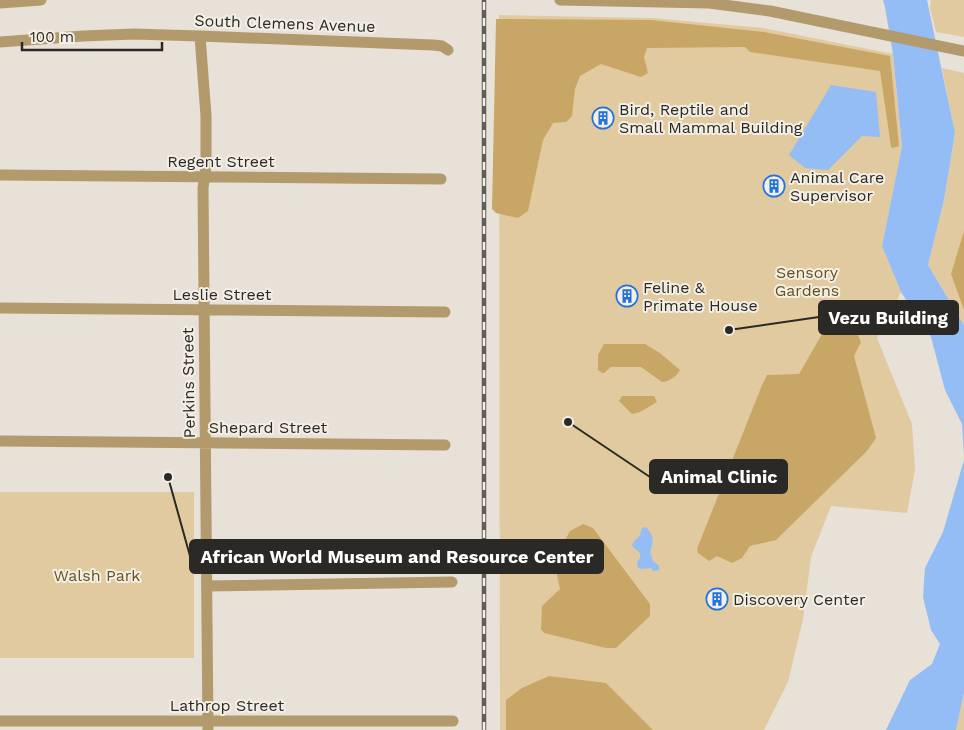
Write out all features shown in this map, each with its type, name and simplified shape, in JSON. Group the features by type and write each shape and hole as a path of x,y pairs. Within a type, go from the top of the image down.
{"street":[{"path":"0,3 41,0"},
{"path":"560,0 709,4 770,11 964,52"},
{"name":"South Clemens Avenue","path":"0,42 134,34 434,45 442,46 448,50"},
{"name":"Perkins Street","path":"200,36 206,116 206,167 203,188 208,726"},
{"name":"Regent Street","path":"0,175 441,179"},
{"name":"Leslie Street","path":"0,308 445,312"},
{"name":"Shepard Street","path":"0,441 445,445"},
{"path":"207,586 452,582"},
{"name":"Lathrop Street","path":"0,720 208,726 454,721"}],"green space":[{"path":"931,0 964,0 964,37 936,32 930,8"},
{"name":"Sensory Gardens","path":"499,15 653,18 763,28 893,54 902,146 882,246 901,292 877,338 912,424 915,470 907,513 831,506 811,557 803,619 788,682 764,730 500,730"},
{"path":"942,68 964,73 964,325 928,265 944,200 955,134"},
{"name":"Walsh Park","path":"0,492 194,492 194,658 0,658"},
{"path":"964,693 964,730 956,730"}],"shaded area":[{"path":"496,19 651,20 764,32 890,56 899,146 891,147 880,71 750,52 745,47 647,48 644,57 648,73 641,77 601,64 580,76 575,89 572,116 566,122 553,123 543,140 528,211 518,218 496,213 492,209"},
{"path":"964,231 964,310 951,274"},
{"path":"837,308 846,308 861,342 854,356 876,438 867,451 776,540 750,546 742,558 732,563 717,556 709,561 698,553 697,549 767,375 799,374"},
{"path":"604,344 645,344 660,353 680,370 673,378 662,382 641,367 611,367 602,373 598,370 598,355"},
{"path":"622,396 654,396 657,402 640,412 632,414 619,401"},
{"path":"583,524 593,528 650,604 650,616 616,648 606,648 544,633 541,629 542,606 560,589 554,561 570,531"},
{"path":"549,676 606,683 653,730 506,730 506,700 522,688"}],"water":[{"path":"883,0 927,0 955,133 944,200 928,265 964,325 964,456 962,424 945,390 931,337 901,292 882,246 902,146 893,54"},
{"path":"831,85 876,92 880,137 862,136 828,170 805,168 789,155"},
{"path":"964,460 964,693 956,730 886,730 910,680 932,664 940,644 931,630 923,597 925,568 943,532"},
{"path":"646,527 651,533 652,539 650,552 653,561 659,566 659,570 653,571 651,568 638,568 637,562 640,558 640,553 632,546 639,537 642,528"}],"railway":[{"path":"484,0 484,730"}],"place":[{"name":"Bird, Reptile and Small Mammal Building","path":"603,118"},
{"name":"Animal Care Supervisor","path":"774,186"},
{"name":"Feline & Primate House","path":"627,296"},
{"name":"Vezu Building","path":"729,330"},
{"name":"Animal Clinic","path":"568,422"},
{"name":"African World Museum and Resource Center","path":"168,477"},
{"name":"Discovery Center","path":"717,599"}]}
